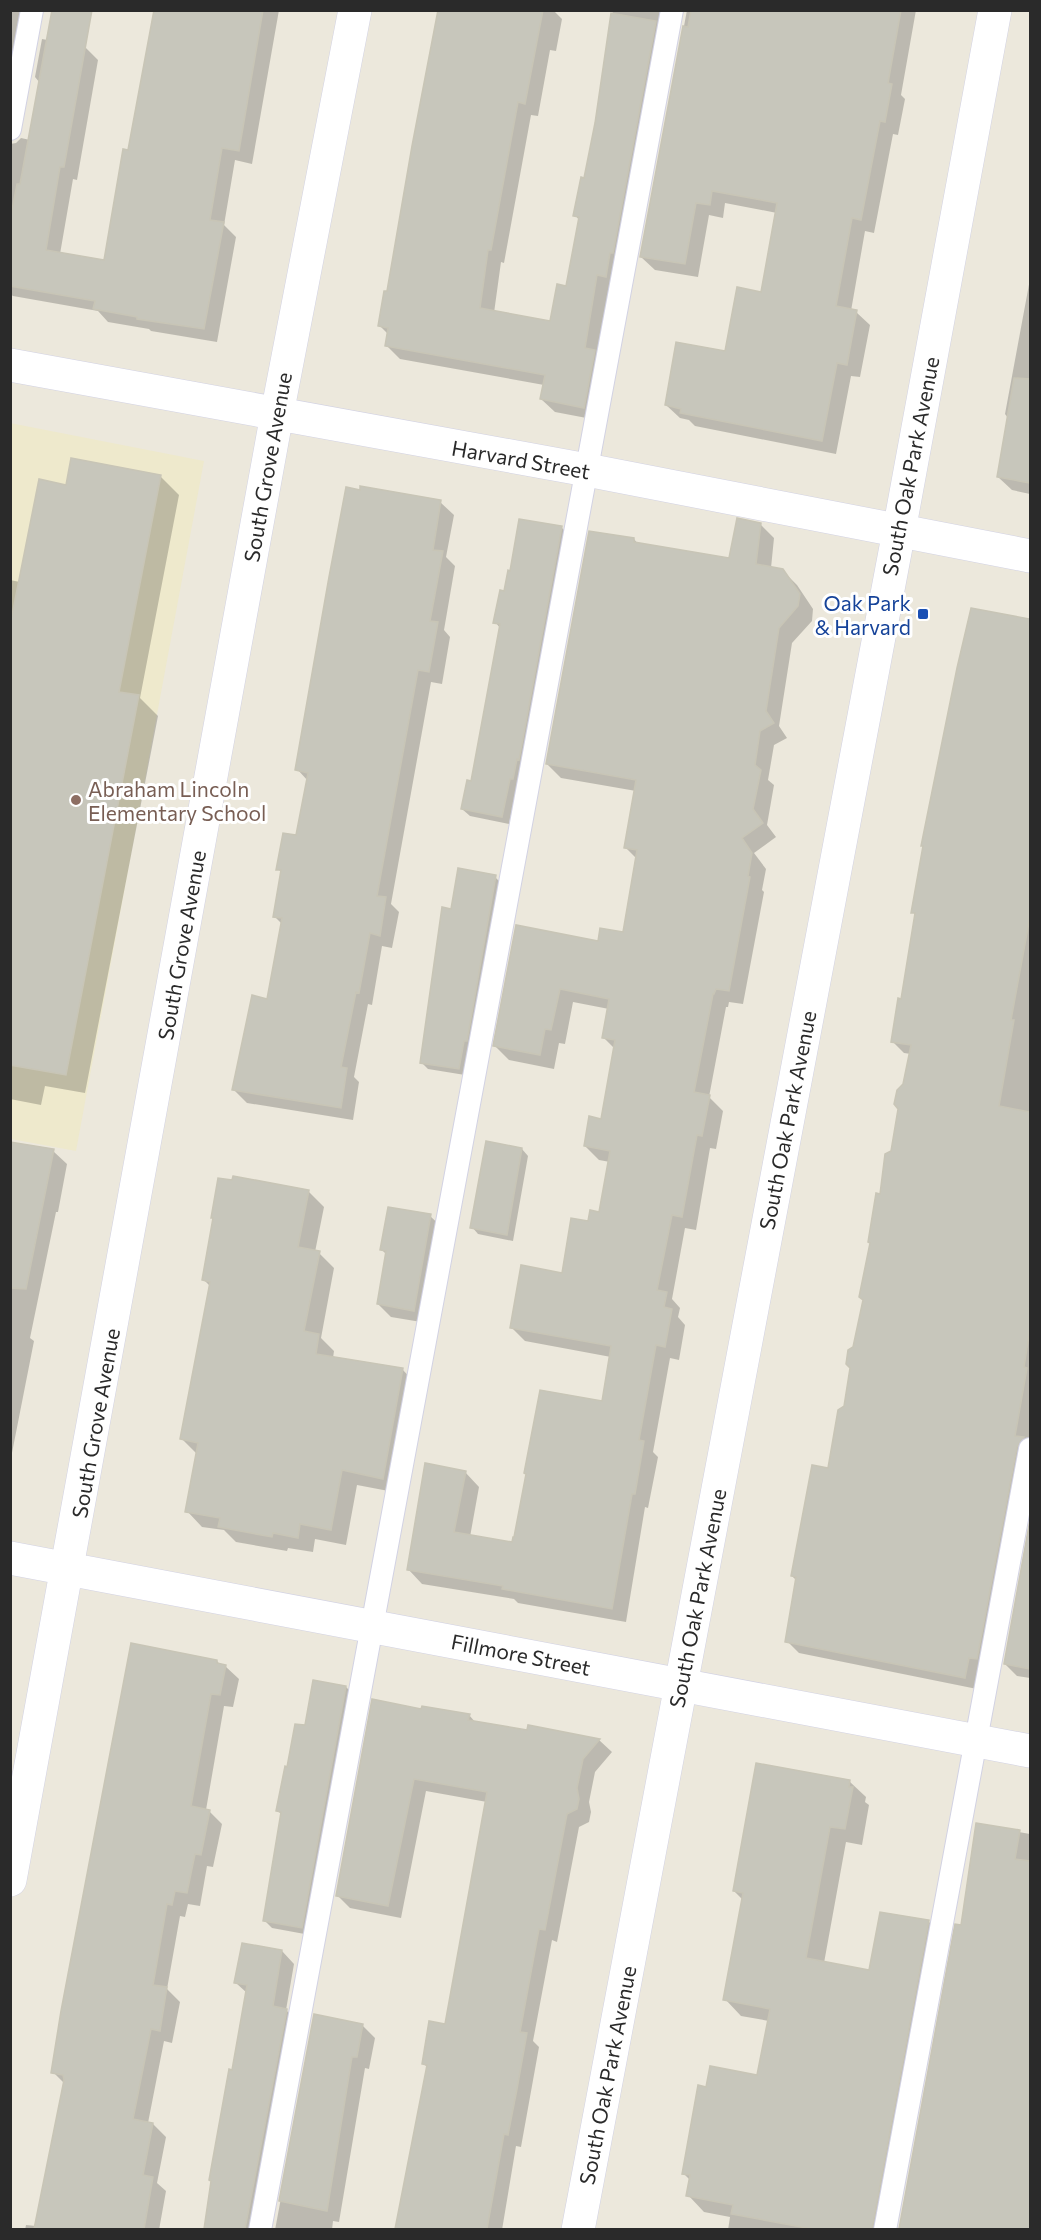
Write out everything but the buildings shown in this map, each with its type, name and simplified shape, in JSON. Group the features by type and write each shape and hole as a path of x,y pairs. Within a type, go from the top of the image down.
{"street":[{"name":"South Grove Avenue","path":"10,1880 277,414 355,10"},
{"name":"South Oak Park Avenue","path":"578,2229 899,531 995,10"},
{"name":"Harvard Street","path":"10,365 586,470 1030,556"},
{"name":"Fillmore Street","path":"10,1558 1030,1751"}],"lane":[{"path":"10,129 32,10"},
{"path":"260,2229 672,10"},
{"path":"885,2229 1030,1449"}],"shaded area":[{"name":"Abraham Lincoln Elementary School","path":"10,423 204,461 76,1151 11,1139"}],"place":[{"name":"Oak Park & Harvard","path":"923,614"},
{"name":"Abraham Lincoln Elementary School","path":"76,800"}]}
